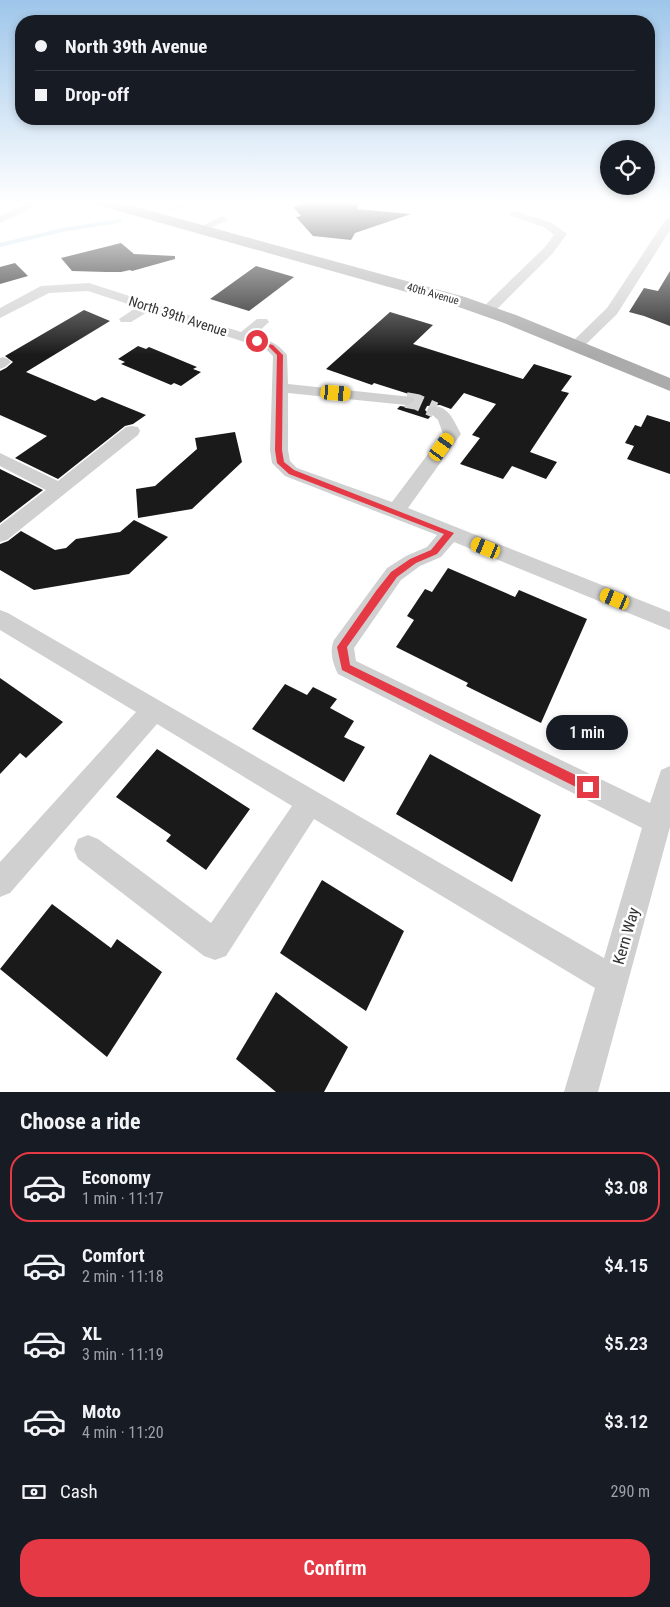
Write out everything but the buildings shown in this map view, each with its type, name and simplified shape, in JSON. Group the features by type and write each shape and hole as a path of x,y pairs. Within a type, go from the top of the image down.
{"main road":[{"name":"40th Avenue","path":"288,253 450,298 576,346 670,385"}],"street":[{"path":"487,311 546,253"},
{"path":"576,346 612,311 649,253"},
{"name":"North 39th Avenue","path":"0,314 46,289 89,287 271,346 280,355 279,450 281,463 291,472 396,511 670,621"},
{"path":"126,319 148,306"},
{"path":"243,337 262,322"},
{"path":"281,388 406,400"},
{"path":"396,511 452,434 445,418 435,410"},
{"path":"0,535 132,431"},
{"path":"0,459 59,489"},
{"path":"450,533 434,552 413,561 394,574 379,593 342,647 346,667 658,822"},
{"path":"0,619 613,981"},
{"path":"0,883 154,710"},
{"name":"Kern Way","path":"581,1092 670,779"},
{"path":"88,849 216,945 310,802"}],"tunnel":[{"path":"406,400 417,402 435,410"}],"route":[{"path":"257,341 271,346 280,355 279,450 281,463 291,472 450,533 434,552 413,561 394,574 379,593 342,647 346,667 588,787"}]}
